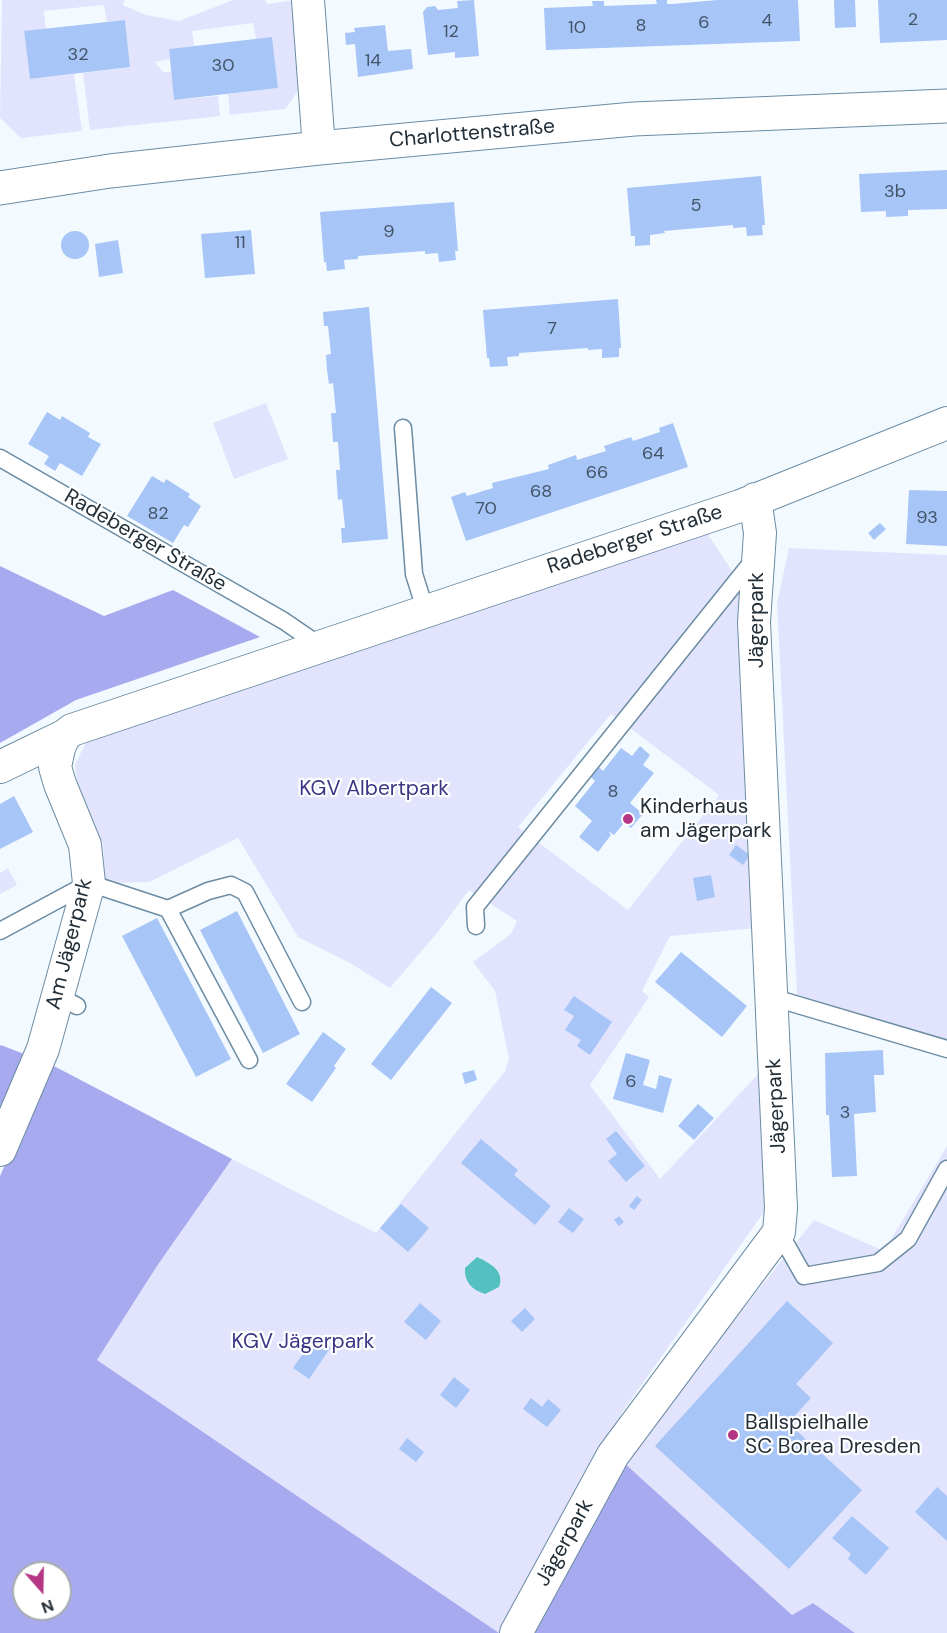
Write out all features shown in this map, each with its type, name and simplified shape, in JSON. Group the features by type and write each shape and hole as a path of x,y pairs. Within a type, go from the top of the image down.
{"street":[{"path":"308,0 319,148"},
{"name":"Charlottenstraße","path":"0,188 110,171 319,148 634,118 947,106"},
{"name":"Radeberger Straße","path":"0,767 64,736 72,729 755,500 947,423"},
{"name":"Jägerpark","path":"516,1633 613,1455 779,1232 781,1208 754,622 760,533 755,500"},
{"name":"Am Jägerpark","path":"0,1150 43,1049 68,1001 89,883 85,845 60,784 56,767 58,748 64,736"}],"lane":[{"path":"402,428 414,574 426,609"},
{"name":"Radeberger Straße","path":"0,458 284,621 319,645"},
{"path":"476,926 476,907 735,579 758,554"},
{"path":"0,931 89,883 168,909 208,891 231,885 245,892 302,1002"},
{"path":"168,909 249,1060"},
{"path":"771,997 947,1049"},
{"path":"779,1232 804,1276 879,1263 908,1239 947,1169"}],"green space":[{"path":"2,0 125,0 123,5 146,15 179,21 233,0 265,0 267,4 295,0 301,87 285,109 230,115 228,94 278,88 272,38 256,39 253,23 192,31 194,46 169,49 170,59 155,62 163,72 171,72 175,100 218,96 220,116 90,130 83,73 130,67 125,20 107,22 104,5 44,11 46,29 24,32 30,79 74,74 82,131 21,138 0,118"},
{"path":"266,403 288,459 234,479 213,423"},
{"path":"707,533 742,586 758,928 670,936 642,991 649,997 590,1085 660,1179 762,1070 769,1205 623,1411 510,1633 499,1633 97,1360 157,1266 232,1159 376,1233 505,1071 509,1059 495,991 473,962 511,934 517,921 469,890 437,933 390,988 350,963 298,937 238,838 149,882 105,883 103,844 77,782 75,765 85,744 106,732","holes":["611,714 719,795 628,910 518,827"]},
{"path":"789,548 947,555 947,1039 797,995 777,604"},
{"path":"8,868 17,885 0,894 0,873"},
{"path":"947,1146 947,1633 855,1633 813,1603 792,1615 622,1461 814,1220 884,1251"}],"shaded area":[{"path":"0,566 104,616 173,590 260,637 76,700 0,743"},
{"path":"0,1046 29,1056 0,1121"},
{"path":"50,1064 232,1159 157,1266 97,1360 499,1633 0,1633 0,1176"},
{"path":"477,1257 495,1268 500,1276 499,1287 485,1294 473,1288 466,1277 465,1268"},
{"path":"622,1461 792,1615 813,1603 855,1633 528,1633"}],"building":[{"path":"474,0 479,56 455,58 455,52 428,55 423,12 427,7 435,6 438,10 458,8 457,1"},
{"path":"656,0 667,0 667,4 672,4 718,0 798,0 800,41 546,50 544,8 593,6 592,1 604,1 604,6 657,4"},
{"path":"834,0 855,0 856,27 835,28"},
{"path":"878,0 947,0 947,40 880,43"},
{"path":"125,20 130,67 30,79 24,31"},
{"path":"385,25 388,51 411,49 413,69 358,77 355,44 346,45 345,33 355,32 354,28"},
{"path":"272,37 278,88 174,100 169,49"},
{"path":"947,170 947,209 908,210 908,216 886,217 886,211 861,212 859,174"},
{"path":"761,176 765,225 762,225 763,235 747,236 746,227 733,228 733,225 664,231 665,233 650,235 650,245 635,246 635,236 631,236 627,188"},
{"path":"454,202 458,251 455,251 456,260 439,262 438,253 425,254 425,251 358,256 358,259 344,260 345,269 327,271 326,262 324,262 320,212"},
{"path":"251,230 255,274 205,278 201,234"},
{"path":"75,231 85,235 89,245 85,255 75,259 65,255 61,245 65,235"},
{"path":"118,240 123,273 99,277 95,244"},
{"path":"618,299 621,348 619,348 619,357 602,358 602,349 588,350 588,348 519,353 519,356 507,357 508,366 490,367 489,358 487,358 483,310"},
{"path":"369,307 388,539 342,543 341,528 345,528 342,499 338,500 336,470 340,470 338,442 333,442 331,413 336,413 333,383 329,384 327,370 326,355 331,354 328,326 324,326 323,312"},
{"path":"47,412 60,420 62,416 90,433 88,437 101,444 82,476 60,463 55,471 44,464 49,456 28,444"},
{"path":"673,423 688,467 466,541 451,497 465,492 467,496 493,488 492,483 549,469 548,465 576,455 577,460 606,451 604,446 631,437 633,441 660,432 659,428"},
{"path":"152,476 164,483 166,479 190,494 188,497 201,506 188,527 184,525 173,543 127,516"},
{"path":"909,490 947,491 947,546 906,544"},
{"path":"880,523 886,529 874,540 868,533"},
{"path":"640,746 650,755 643,765 654,773 630,803 643,814 631,828 624,823 614,835 608,831 611,835 598,852 579,837 592,821 575,806 595,781 590,776 598,766 603,771 621,748 632,756"},
{"path":"14,796 33,832 0,849 0,804"},
{"path":"736,845 750,855 743,865 729,855"},
{"path":"711,875 715,897 697,901 693,878"},
{"path":"237,911 300,1034 263,1053 200,930"},
{"path":"157,918 231,1059 196,1077 122,936"},
{"path":"681,952 747,1006 722,1037 655,982"},
{"path":"431,987 452,1003 391,1080 371,1064"},
{"path":"574,996 612,1022 590,1055 577,1046 581,1040 565,1030 574,1016 564,1010"},
{"path":"323,1032 346,1049 334,1066 336,1068 312,1102 286,1084"},
{"path":"883,1050 884,1075 874,1075 876,1112 854,1114 857,1176 832,1177 829,1115 826,1115 825,1053"},
{"path":"626,1053 650,1060 643,1085 656,1089 659,1075 672,1079 663,1113 613,1099"},
{"path":"474,1070 477,1080 465,1084 462,1073"},
{"path":"698,1104 714,1118 694,1140 678,1126"},
{"path":"616,1131 645,1166 626,1182 608,1161 617,1154 606,1139"},
{"path":"481,1139 518,1170 514,1175 551,1206 535,1225 461,1163"},
{"path":"637,1196 642,1200 634,1210 629,1206"},
{"path":"401,1204 429,1228 408,1252 380,1228"},
{"path":"569,1208 584,1219 573,1233 558,1222"},
{"path":"619,1216 624,1222 619,1226 614,1220"},
{"name":"Ballspielhalle SC Borea Dresden","path":"787,1301 833,1343 796,1384 811,1398 788,1423 862,1490 789,1569 655,1446"},
{"path":"420,1303 441,1321 426,1340 404,1322"},
{"path":"525,1308 535,1319 522,1332 511,1321"},
{"path":"315,1336 331,1347 309,1379 293,1368"},
{"path":"454,1377 470,1390 456,1408 440,1395"},
{"path":"531,1398 542,1407 548,1399 561,1410 547,1427 523,1409"},
{"path":"407,1438 424,1452 416,1462 399,1449"},
{"path":"937,1487 947,1496 947,1541 915,1512"},
{"path":"852,1516 889,1548 866,1575 848,1559 851,1554 832,1538"}],"place":[{"name":"Kinderhaus am Jägerpark","path":"628,819"},
{"name":"Ballspielhalle SC Borea Dresden","path":"733,1435"}],"park label":[{"name":"KGV Albertpark","path":"374,789"},
{"name":"KGV Jägerpark","path":"303,1342"}]}
